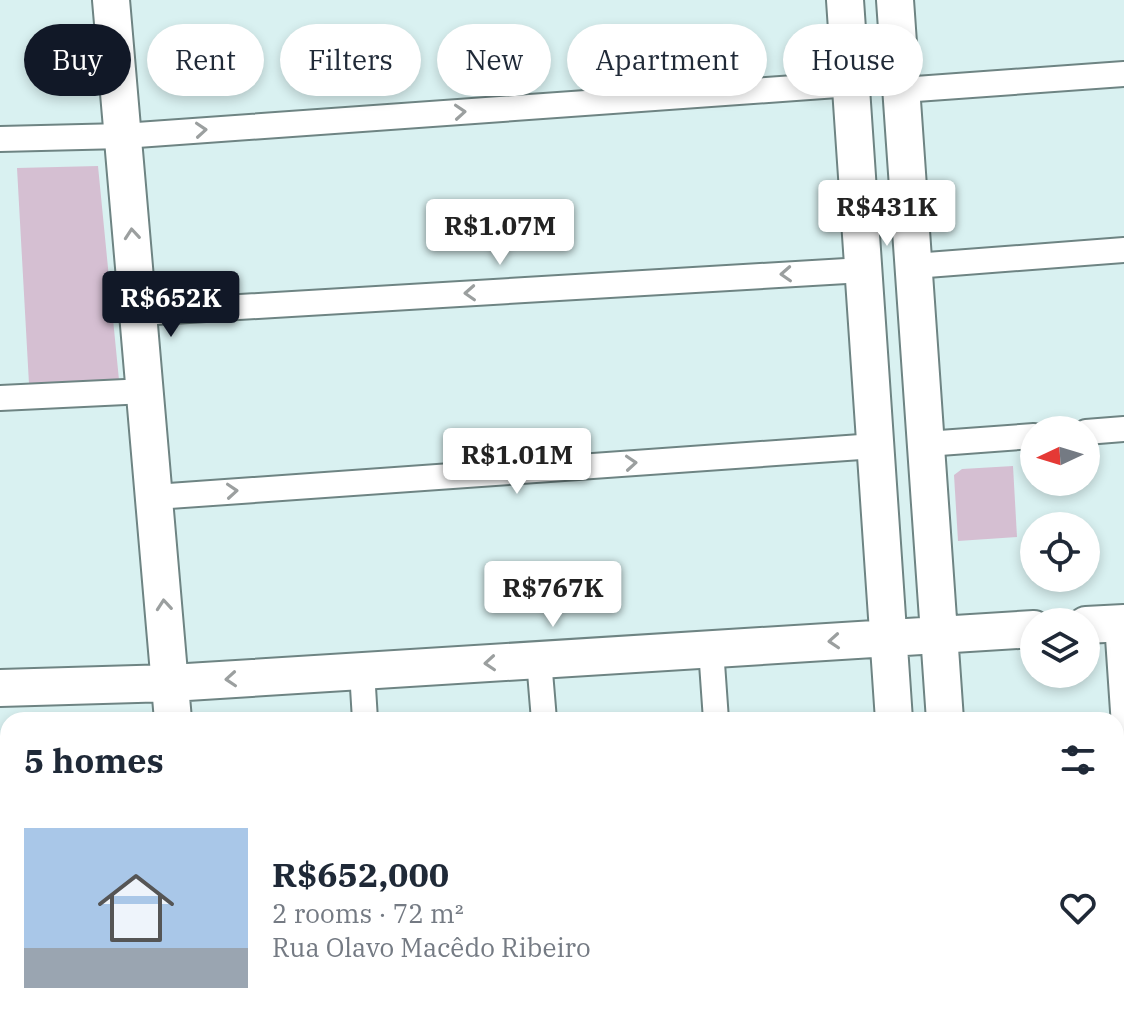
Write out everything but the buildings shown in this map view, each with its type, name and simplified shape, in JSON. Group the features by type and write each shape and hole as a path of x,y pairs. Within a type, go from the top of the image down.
{"street":[{"path":"111,0 173,712"},
{"path":"845,0 847,24"},
{"path":"895,0 897,24"},
{"path":"923,88 1124,74"},
{"path":"0,139 123,136 783,89"},
{"path":"852,96 893,712"},
{"path":"902,96 944,712"},
{"path":"139,313 864,271 888,259 914,267 1124,250"},
{"path":"0,398 146,391"},
{"path":"1100,431 1124,429"},
{"path":"926,444 1020,437"},
{"path":"155,497 875,446"},
{"path":"1109,624 1122,712"},
{"path":"0,688 171,683 1020,630"},
{"path":"711,649 715,712"},
{"path":"539,660 543,712"},
{"path":"362,671 365,712"}],"shaded area":[{"path":"98,166 119,380 29,384 17,168"},
{"path":"1013,466 1017,537 958,541 954,475 962,469"}]}
